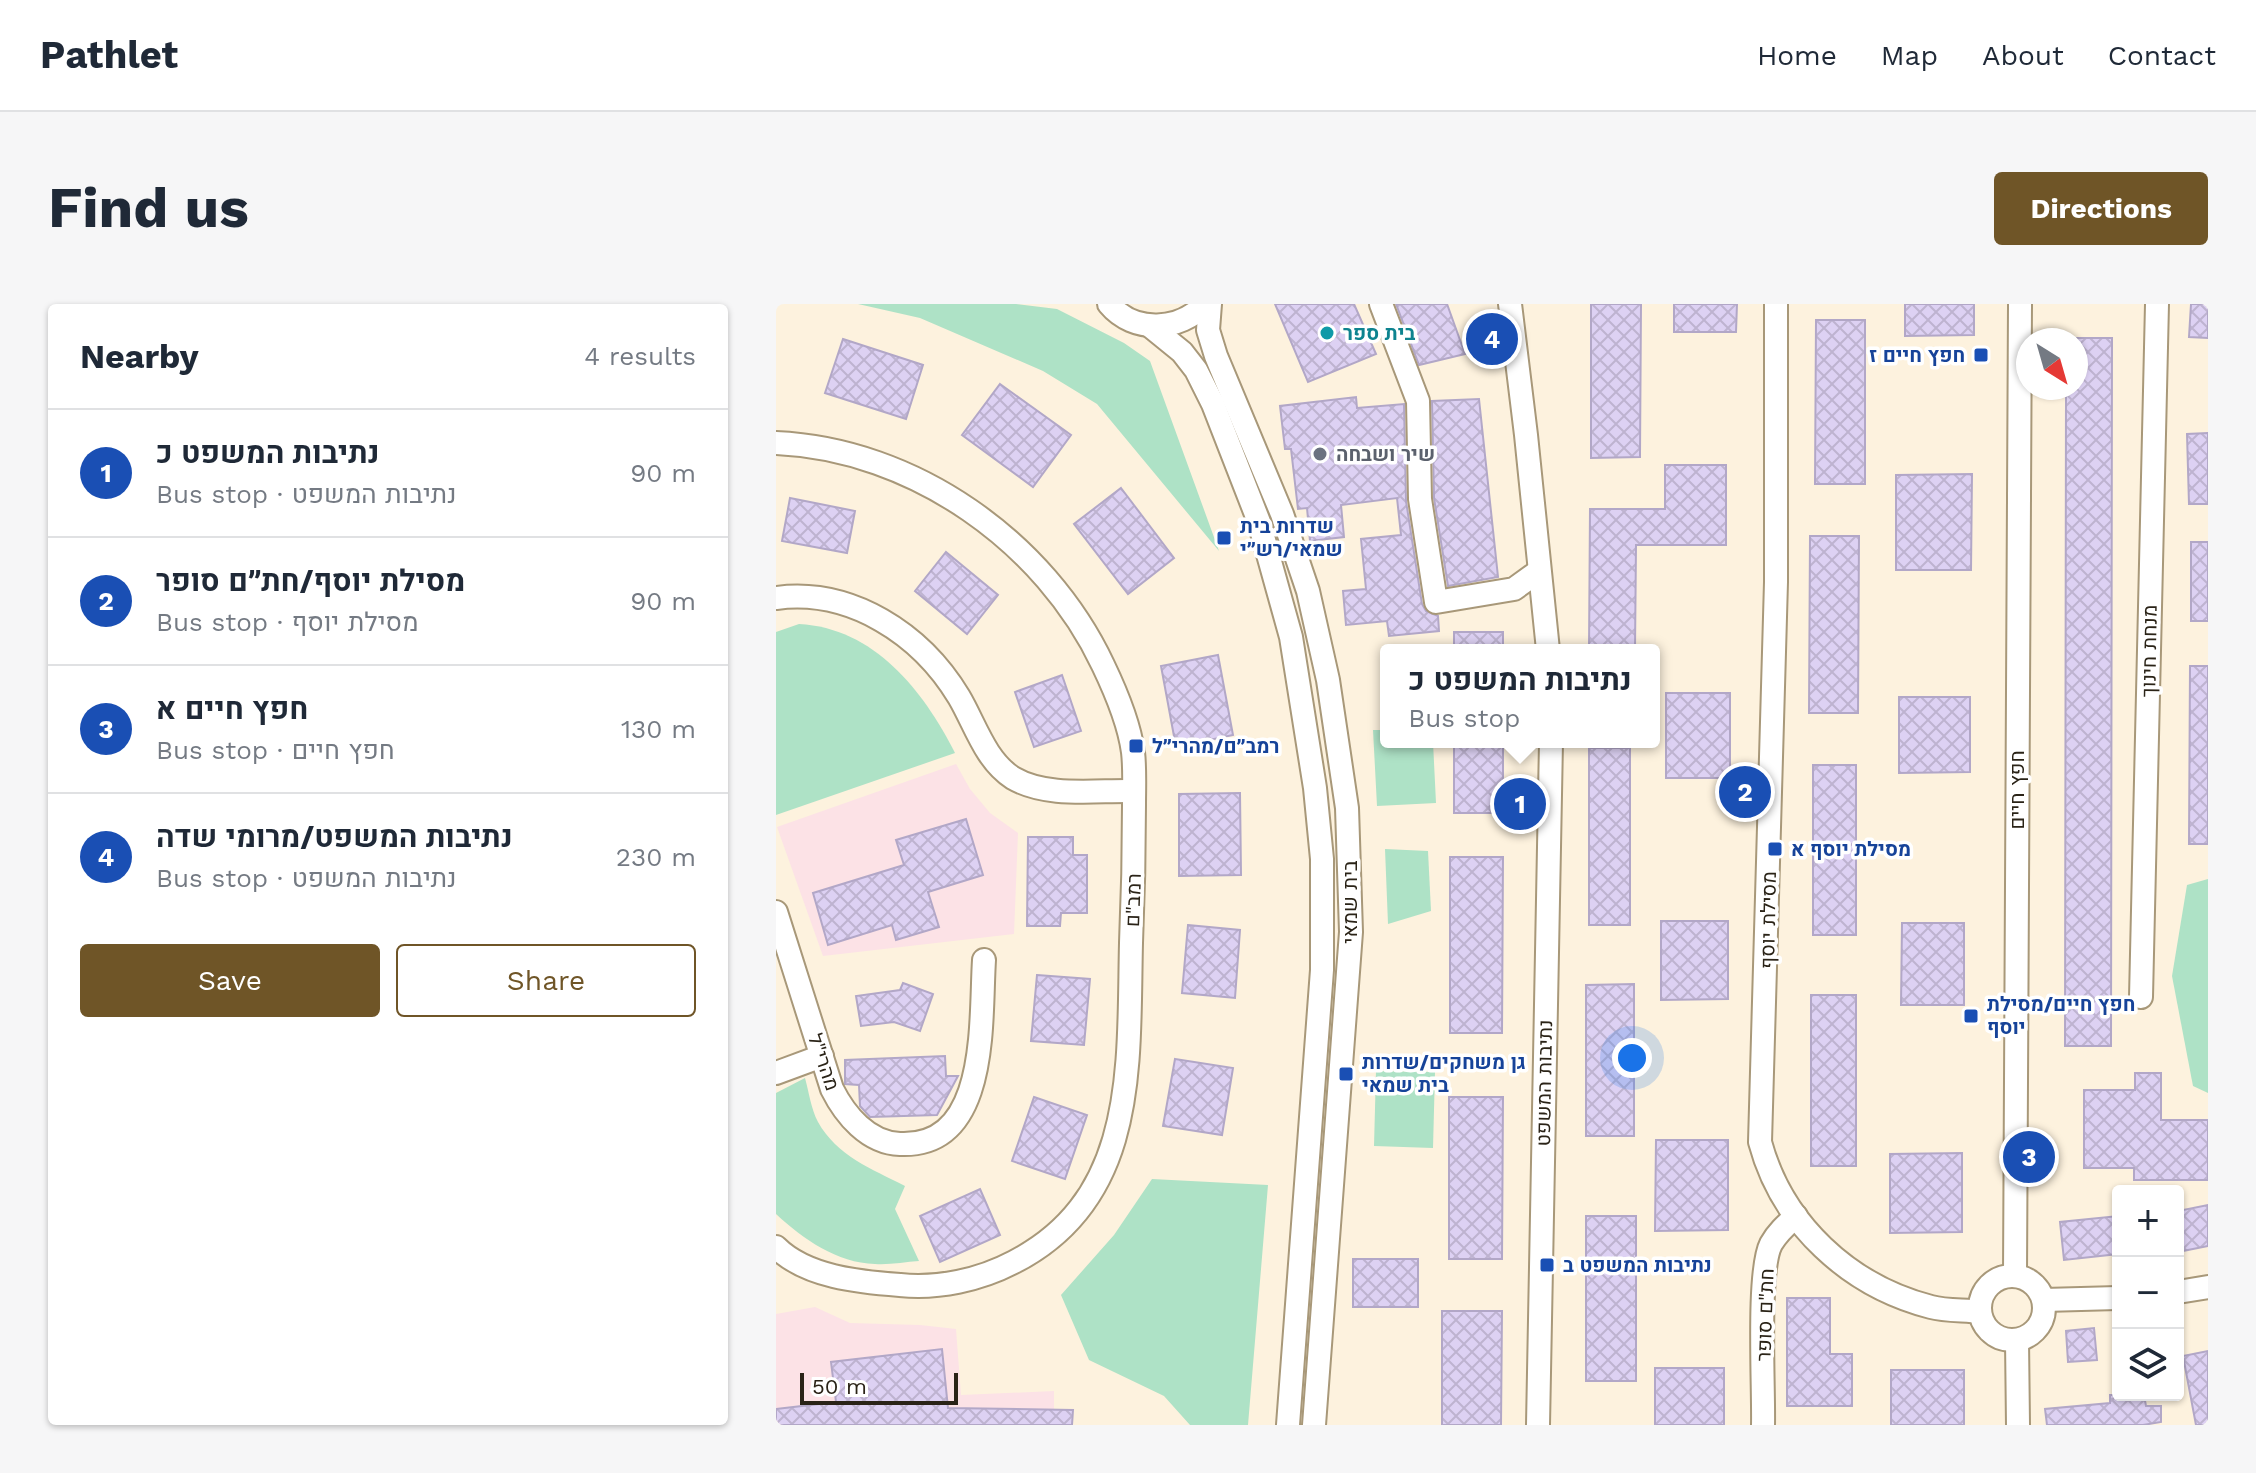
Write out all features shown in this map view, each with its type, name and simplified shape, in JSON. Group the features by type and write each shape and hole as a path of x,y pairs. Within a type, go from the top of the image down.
{"street":[{"path":"1109,304 1131,321 1150,326 1171,325 1189,318 1207,304"},
{"path":"1207,304 1208,330 1222,400"},
{"path":"1381,304 1418,401 1420,499 1436,602 1514,589 1539,571"},
{"path":"1510,304 1547,644"},
{"name":"מסילת יוסף","path":"1776,304 1776,582 1760,1142 1766,1164 1796,1216 1814,1240 1864,1279 1933,1308 1980,1312"},
{"name":"חפץ חיים","path":"2015,1276 2020,304"},
{"name":"מנחת חינוך","path":"2141,997 2157,304"},
{"path":"1150,326 1182,352 1222,400"},
{"name":"בית שמאי","path":"1222,400 1283,601 1310,749 1322,859 1322,970 1288,1425"},
{"name":"בית שמאי","path":"1222,400 1282,514 1308,591 1328,680 1347,808 1351,932 1314,1425"},
{"name":"רמב\"ם","path":"776,443 828,450 913,478 960,504 1020,550 1055,588 1088,634 1118,696 1133,752 1134,791 1127,1076 1122,1118 1111,1154 1092,1194 1071,1222 1043,1246 993,1273 958,1282 912,1286 864,1282 778,1257"},
{"path":"776,598 799,595 825,597 878,618 904,634 940,671 959,697 982,743 1010,776 1030,786 1054,789 1134,791"},
{"name":"נתיבות המשפט","path":"1538,1425 1551,748"},
{"name":"מהרי\"ל","path":"776,912 832,1089 852,1121 898,1145 917,1143 946,1131 965,1106 977,1067 984,960"},
{"path":"776,1073 822,1056"},
{"name":"חת\"ם סופר","path":"1763,1425 1764,1272 1770,1246 1796,1216"},
{"path":"2015,1276 2033,1283 2044,1300 2044,1311 2036,1330 2017,1340 2007,1340 1989,1331 1980,1312 1981,1300 1994,1282 2004,1277 2015,1276"},
{"path":"2184,1291 2208,1287"},
{"path":"2044,1300 2112,1298"},
{"path":"2017,1340 2018,1425"}],"shaded area":[{"path":"956,764 970,789 990,813 1018,833 1014,934 823,956 777,827"},
{"path":"815,1307 850,1323 956,1329 961,1395 1054,1391 1054,1425 776,1425 776,1314"}],"green space":[{"path":"858,304 1016,304 1057,309 1124,343 1150,361 1219,551 1097,404 1043,371 920,318"},
{"path":"799,624 826,628 851,637 893,666 928,707 955,753 776,815 776,632"},
{"path":"1373,730 1380,730 1380,748 1433,748 1436,803 1377,806"},
{"path":"1385,849 1428,851 1431,911 1388,924"},
{"path":"2208,879 2208,1093 2193,1086 2172,976 2187,885"},
{"path":"1376,1071 1435,1072 1433,1148 1374,1146"},
{"path":"805,1078 816,1117 835,1144 856,1160 905,1186 895,1209 919,1261 880,1264 847,1259 809,1241 776,1214 776,1093"},
{"path":"1152,1179 1268,1185 1248,1425 1190,1425 1164,1396 1089,1360 1061,1295 1114,1235"}],"building":[{"name":"בית ספר","path":"1275,304 1354,304 1376,354 1308,382"},
{"path":"1396,304 1447,304 1465,354 1419,365"},
{"path":"1591,304 1641,304 1640,457 1591,458"},
{"path":"1674,304 1737,304 1736,332 1674,332"},
{"path":"1905,304 1974,304 1974,335 1905,336"},
{"path":"2191,304 2208,304 2208,338 2189,337"},
{"path":"1816,320 1865,320 1865,484 1815,484"},
{"path":"2088,338 2112,338 2111,1046 2065,1046 2066,400 2088,400"},
{"path":"843,339 923,365 906,419 825,393"},
{"path":"1000,384 1071,435 1033,487 962,435"},
{"path":"1356,397 1357,408 1404,404 1406,501 1422,604 1426,611 1438,616 1439,631 1389,636 1387,621 1346,625 1343,591 1366,589 1361,539 1401,535 1397,498 1341,505 1344,537 1310,541 1307,508 1298,509 1291,449 1285,449 1280,406"},
{"path":"1479,399 1498,577 1448,586 1434,498 1432,401"},
{"path":"2208,433 2208,504 2189,504 2187,434"},
{"path":"1665,465 1726,465 1726,545 1636,545 1635,644 1589,644 1590,509 1665,509"},
{"path":"1972,474 1971,570 1896,570 1896,475"},
{"path":"1121,488 1174,558 1128,594 1074,524"},
{"path":"790,498 855,511 847,553 782,541"},
{"path":"1810,536 1859,536 1858,713 1809,713"},
{"path":"2191,542 2208,542 2208,621 2191,621"},
{"path":"946,552 998,595 967,634 915,591"},
{"path":"1454,632 1503,632 1503,644 1454,644"},
{"path":"1218,655 1233,735 1176,747 1161,666"},
{"path":"2190,666 2208,666 2208,844 2189,844"},
{"path":"1062,675 1081,731 1034,747 1015,692"},
{"path":"1666,693 1730,693 1730,778 1666,778"},
{"path":"1899,697 1970,697 1970,772 1899,773"},
{"path":"1454,748 1503,748 1503,813 1454,813"},
{"path":"1589,748 1630,748 1630,925 1589,925"},
{"path":"1813,765 1856,765 1856,935 1813,935"},
{"path":"1240,793 1241,875 1179,876 1179,794"},
{"path":"966,819 983,875 928,892 939,927 896,940 892,925 828,945 813,893 904,865 896,840"},
{"path":"1028,837 1073,837 1073,855 1087,855 1087,913 1061,913 1060,926 1027,926"},
{"path":"1450,857 1503,857 1502,1033 1450,1033"},
{"path":"1661,921 1728,921 1728,999 1661,1000"},
{"path":"1902,923 1964,923 1964,1005 1901,1005"},
{"path":"1188,925 1240,930 1235,998 1182,993"},
{"path":"1037,975 1090,979 1084,1045 1031,1041"},
{"path":"903,983 933,994 920,1031 894,1022 861,1026 856,996 900,990"},
{"path":"1634,984 1634,1136 1586,1136 1586,985"},
{"path":"1811,995 1856,995 1856,1166 1811,1166"},
{"path":"945,1056 946,1076 958,1076 937,1115 870,1117 860,1106 859,1085 845,1084 845,1060"},
{"path":"1175,1059 1233,1068 1222,1135 1163,1126"},
{"path":"2135,1073 2161,1073 2161,1120 2208,1120 2208,1180 2134,1180 2134,1168 2084,1168 2084,1090 2135,1090"},
{"path":"1034,1097 1087,1115 1065,1179 1012,1161"},
{"path":"1449,1097 1503,1097 1502,1259 1449,1259"},
{"path":"1656,1140 1728,1140 1728,1230 1655,1231"},
{"path":"1962,1153 1962,1232 1890,1233 1890,1154"},
{"path":"980,1189 1000,1235 940,1262 920,1216"},
{"path":"2208,1205 2208,1246 2184,1251 2184,1210"},
{"path":"1586,1216 1636,1216 1636,1381 1586,1381"},
{"path":"2112,1217 2112,1255 2064,1260 2060,1222"},
{"path":"1353,1259 1418,1259 1418,1307 1353,1307"},
{"path":"1787,1298 1830,1298 1830,1354 1852,1354 1852,1406 1787,1406"},
{"path":"1442,1311 1502,1311 1501,1425 1442,1425"},
{"path":"2094,1328 2097,1360 2068,1362 2066,1331"},
{"path":"942,1349 948,1408 1073,1410 1072,1425 776,1425 776,1409 836,1402 831,1362"},
{"path":"2208,1351 2208,1425 2196,1425 2184,1356"},
{"path":"1655,1368 1724,1368 1724,1425 1655,1425"},
{"path":"1891,1370 1964,1370 1964,1425 1891,1425"},
{"path":"2112,1395 2112,1401 2145,1401 2146,1406 2161,1406 2161,1422 2143,1425 2047,1425 2045,1409 2110,1403"}],"place":[{"name":"בית ספר","path":"1327,333"},
{"name":"נתיבות המשפט/מרומי שדה","path":"1492,339"},
{"name":"חפץ חיים ז","path":"1981,355"},
{"name":"שיר ושבחה","path":"1320,454"},
{"name":"שדרות בית שמאי/רש״י","path":"1224,538"},
{"name":"רמב״ם/מהרי״ל","path":"1136,746"},
{"name":"מסילת יוסף/חת״ם סופר","path":"1745,792"},
{"name":"נתיבות המשפט כ","path":"1520,804"},
{"name":"מסילת יוסף א","path":"1775,849"},
{"name":"חפץ חיים/מסילת יוסף","path":"1971,1016"},
{"name":"גן משחקים/שדרות בית שמאי","path":"1346,1074"},
{"name":"חפץ חיים א","path":"2029,1157"},
{"name":"נתיבות המשפט ב","path":"1547,1265"}]}
